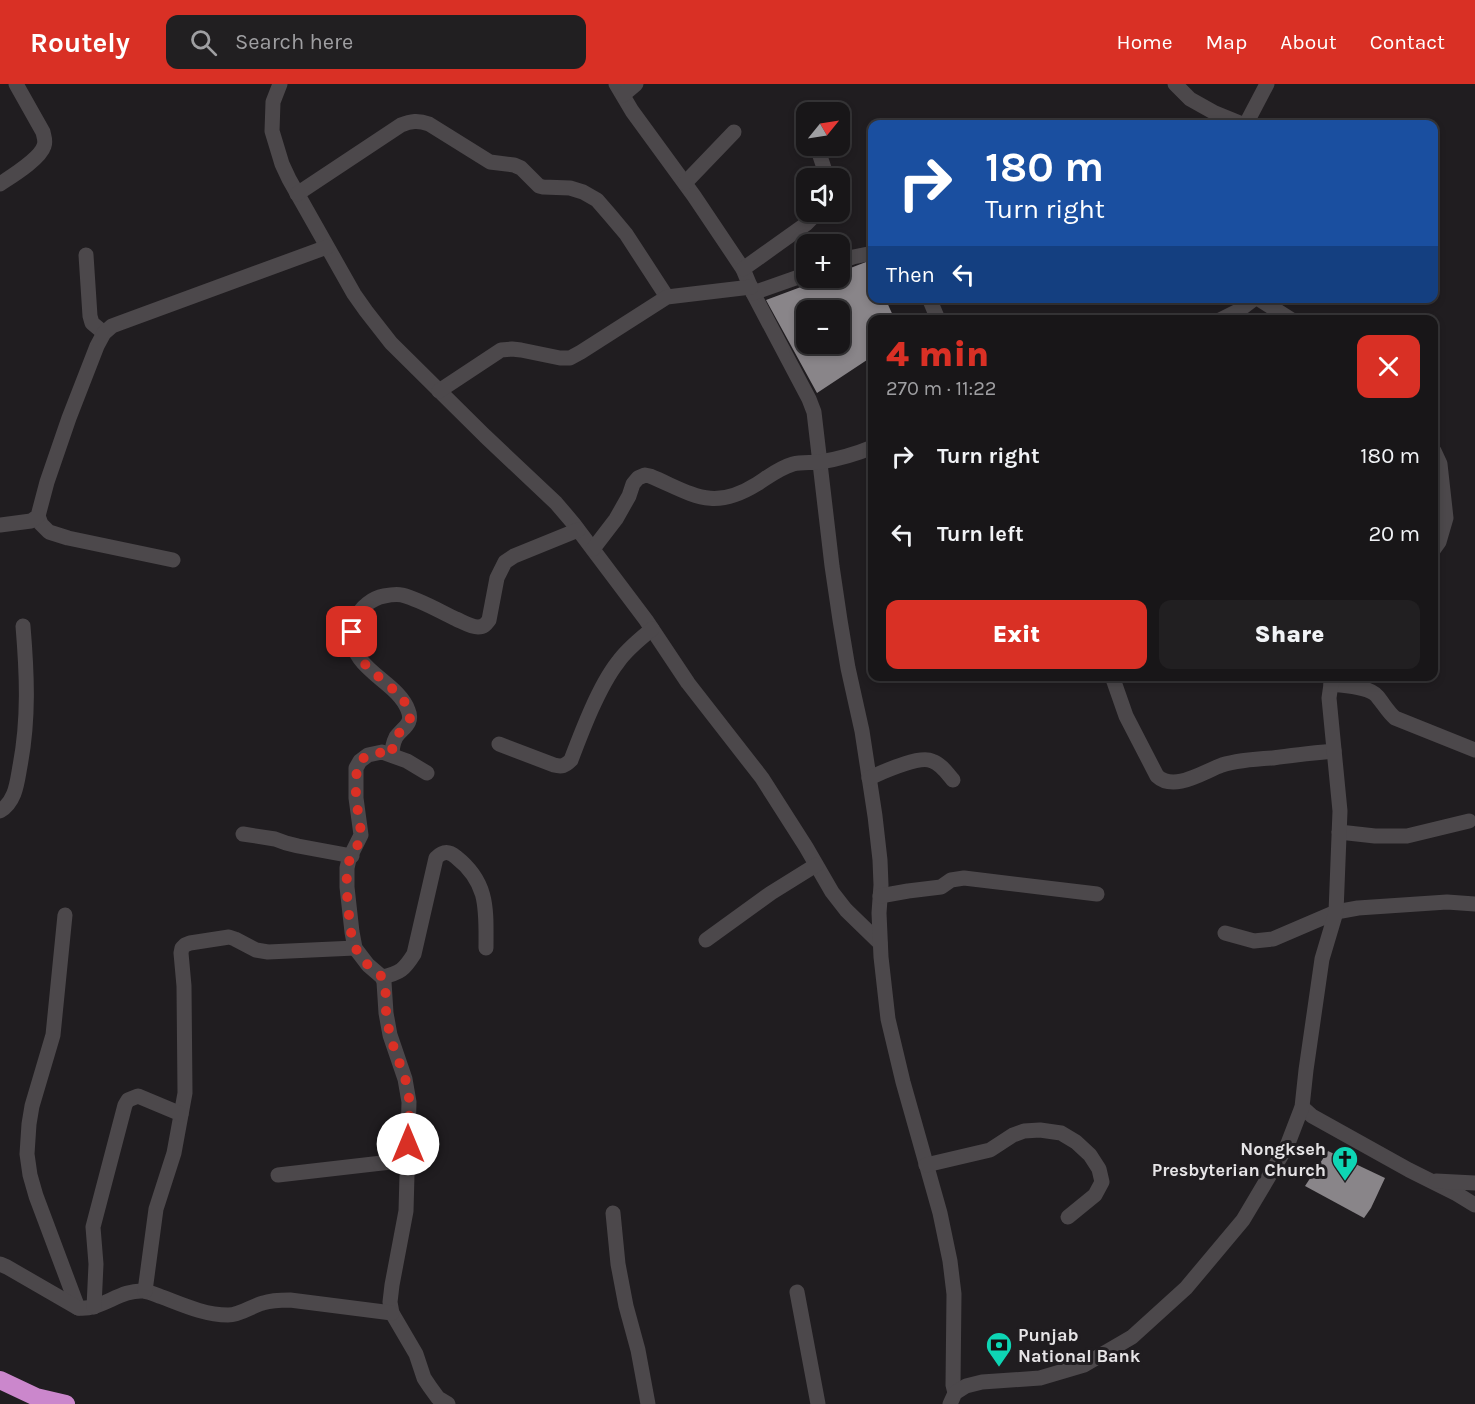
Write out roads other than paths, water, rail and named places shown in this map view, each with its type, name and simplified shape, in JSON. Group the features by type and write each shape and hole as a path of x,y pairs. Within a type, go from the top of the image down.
{"highway":[{"path":"0,1380 36,1397 66,1404"}],"street":[{"path":"0,184 35,159 44,148 43,132 16,84"},
{"path":"280,84 273,102 272,131 282,164 354,294 391,343 556,503 578,530 652,629 688,683 762,778 832,892 846,910 880,944"},
{"path":"636,84 620,89 632,111 685,183 743,269 814,412 832,566 845,649 862,731 880,860 880,944 888,1019 903,1082 940,1213 950,1261 954,1294 953,1398"},
{"path":"1174,84 1191,99 1215,113 1233,120"},
{"path":"1246,120 1267,84"},
{"path":"297,194 401,125 421,121 490,162 521,168 539,186 570,188 597,200 626,234 668,297"},
{"path":"685,183 734,132"},
{"path":"820,156 824,168"},
{"path":"743,269 808,222"},
{"path":"173,560 49,532 41,524 38,516 69,418 97,346 104,333 112,326 327,247"},
{"path":"850,257 868,254"},
{"path":"86,255 88,309 92,323 104,333"},
{"path":"439,391 501,350 512,349 570,358 668,297 752,290 796,277"},
{"path":"1230,315 1249,303"},
{"path":"1264,303 1284,315"},
{"path":"592,549 616,519 633,484 645,475 698,497 730,498 793,464 820,462 854,455 868,449"},
{"path":"1438,460 1446,518 1438,542"},
{"path":"0,525 31,521 38,516"},
{"path":"392,755 394,740 405,728 410,718 409,712 396,692 369,670 360,659 354,646 352,632 358,612 368,602 381,596 399,594 464,623 482,626 489,620 497,578 505,561 578,530"},
{"path":"0,811 14,794 25,740 27,675 23,626"},
{"path":"499,744 554,765 562,767 567,764 571,760 598,697 617,662 652,629"},
{"path":"1114,681 1126,716 1156,777 1162,782 1180,782 1244,760 1334,751"},
{"path":"953,1398 966,1386 982,1382 1040,1378 1084,1365 1132,1337 1186,1288 1243,1220 1287,1146 1302,1107 1322,959 1335,912 1340,811 1329,698 1333,681"},
{"path":"1337,681 1370,690 1376,694 1387,711 1395,718 1475,750"},
{"path":"427,773 407,761 381,752 368,755 360,760 356,768 356,798 361,835 347,868 347,887 351,932 355,948 368,965 377,971 384,982 390,1035 408,1089 406,1211 392,1285 390,1302 392,1313 416,1354 424,1378 438,1398 448,1404"},
{"path":"869,778 925,759 935,762 953,780"},
{"path":"1339,832 1375,836 1407,836 1469,821"},
{"path":"243,834 352,856"},
{"path":"382,977 405,968 414,954 436,858 442,853 449,852 467,866 482,890 486,904 486,948"},
{"path":"706,940 771,893 816,866"},
{"path":"880,896 941,887 951,880 964,878 1098,894"},
{"path":"1225,933 1254,941 1273,939 1335,912 1358,908 1447,902 1475,904"},
{"path":"65,915 54,1035 32,1106 27,1154 36,1196 78,1308"},
{"path":"145,1291 156,1209 174,1154 185,1093 184,986 181,953 185,945 190,942 229,937 256,950 268,952 355,948"},
{"path":"94,1307 96,1264 93,1227 124,1105 128,1100 138,1096 181,1114"},
{"path":"1302,1107 1312,1116 1475,1205"},
{"path":"926,1165 990,1150 1013,1135 1024,1131 1040,1130 1061,1133 1076,1142 1090,1155 1099,1169 1102,1182 1095,1195 1068,1217"},
{"path":"278,1175 408,1160"},
{"path":"1409,1170 1436,1181 1475,1183"},
{"path":"613,1213 618,1263 648,1404"},
{"path":"0,1264 78,1308 94,1307 122,1294 145,1291 215,1314 230,1315 274,1300 392,1313"},
{"path":"797,1292 818,1404"}],"place":[{"name":"Nongkseh Presbyterian Church","path":"1345,1182"},
{"name":"Punjab National Bank","path":"999,1368"}]}
